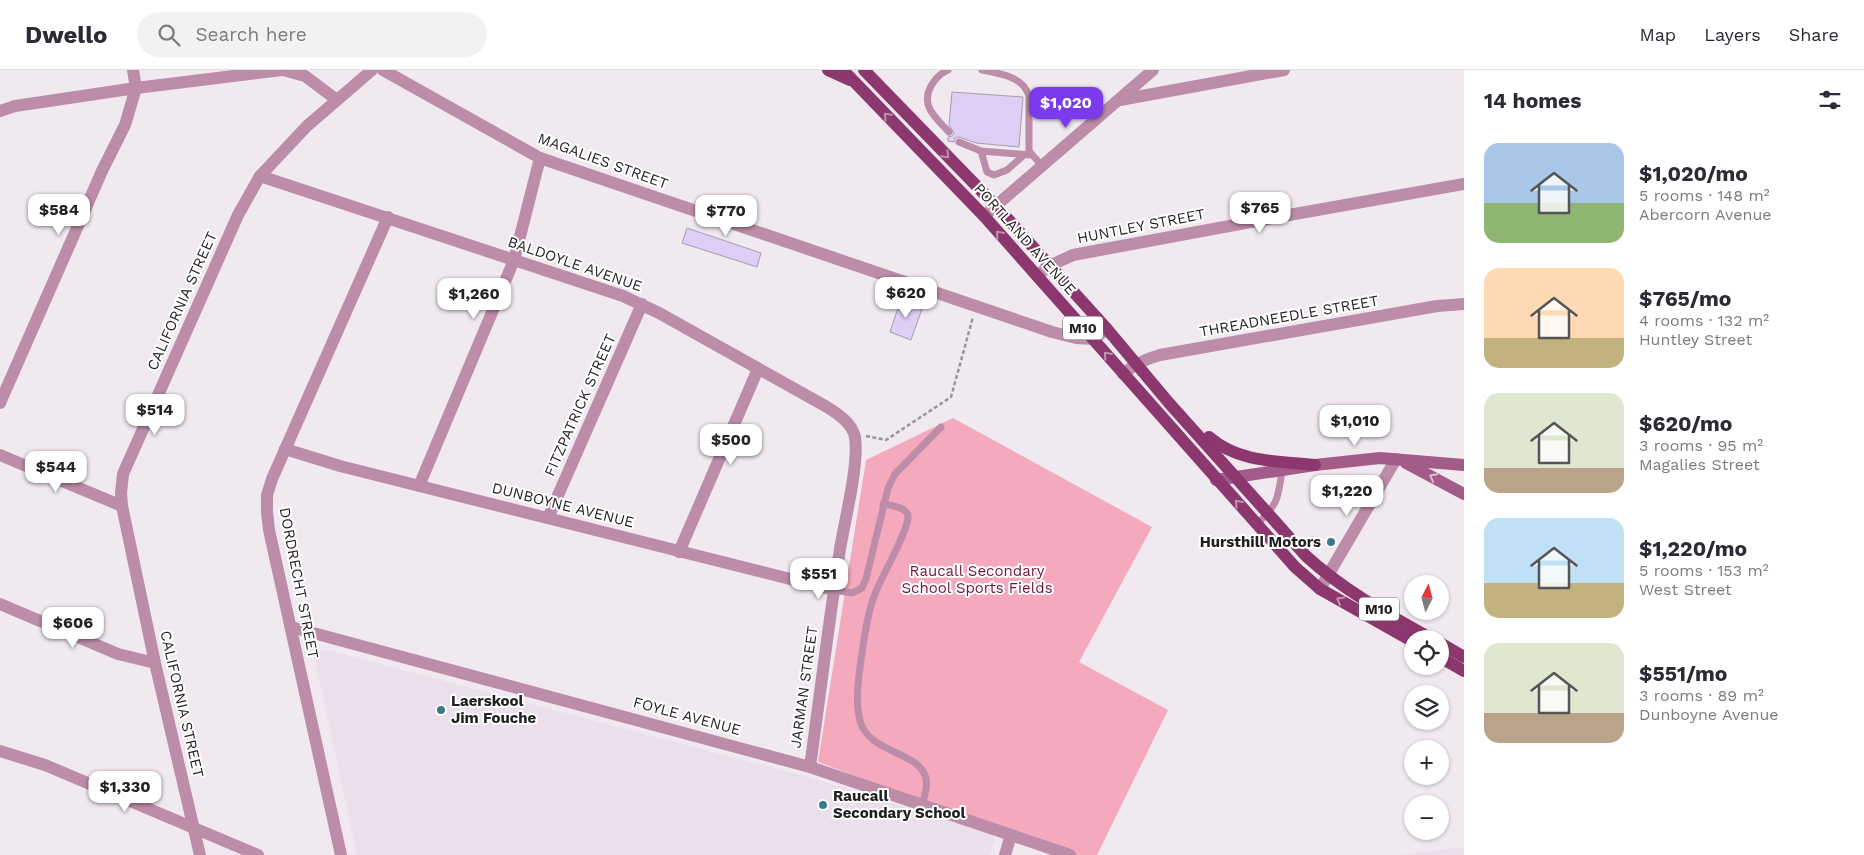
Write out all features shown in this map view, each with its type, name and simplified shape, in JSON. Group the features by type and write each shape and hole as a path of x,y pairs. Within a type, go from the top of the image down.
{"main road":[{"path":"828,70 854,82"},
{"name":"PORTLAND AVENUE","path":"843,70 984,216 1216,480 1295,567 1320,589"},
{"name":"PORTLAND AVENUE","path":"864,70 997,207 1306,556 1328,576"},
{"path":"1169,403 1219,446 1234,453 1253,459 1315,465"},
{"name":"M10","path":"1328,576 1382,611 1416,630"},
{"name":"M10","path":"1320,589 1404,637"},
{"path":"1449,648 1464,656"},
{"path":"1449,662 1464,671"}],"street":[{"path":"0,403 124,125 136,88 133,70"},
{"path":"0,111 15,106 136,88 282,70 305,76 337,100"},
{"name":"CALIFORNIA STREET","path":"200,855 155,663 122,506 122,484 128,463 238,216 260,176 307,126 352,85 372,70"},
{"name":"MAGALIES STREET","path":"383,70 540,158 1064,335 1093,339"},
{"path":"984,216 997,207 1153,70"},
{"path":"1120,100 1284,70"},
{"path":"419,486 514,260 540,158"},
{"name":"BALDOYLE AVENUE","path":"260,176 610,291 642,304 835,412 848,424 854,434"},
{"name":"HUNTLEY STREET","path":"1037,276 1049,266 1073,256 1464,184"},
{"name":"DORDRECHT STREET","path":"341,855 269,530 268,495 285,449 388,217"},
{"name":"FITZPATRICK STREET","path":"548,518 642,304"},
{"name":"THREADNEEDLE STREET","path":"1123,374 1136,364 1160,355 1437,306 1464,304"},
{"path":"1093,339 1107,329"},
{"path":"679,552 758,369"},
{"name":"JARMAN STREET","path":"810,767 834,590 852,476 855,446 854,434"},
{"name":"DUNBOYNE AVENUE","path":"285,449 340,466 834,590"},
{"path":"0,456 122,506"},
{"path":"1216,480 1369,459 1464,465"},
{"path":"1399,460 1464,494"},
{"path":"1320,589 1399,460"},
{"path":"0,604 118,654 155,663"},
{"name":"FOYLE AVENUE","path":"291,626 810,767 1070,855"},
{"path":"0,751 45,765 258,855"},
{"path":"1005,855 1011,835"}],"lane":[{"path":"948,70 933,82 926,98 929,111 949,132"},
{"path":"981,151 987,172 994,175 1007,170 1028,155 1030,96 1028,90 1012,77 982,70"},
{"path":"959,142 981,151 1028,155 1043,167"},
{"path":"834,590 852,593 862,588 866,579 883,504 895,474 941,427"},
{"path":"1257,524 1274,507 1278,497 1282,471"},
{"path":"883,504 902,509 908,517 900,540 874,594 867,619 859,681 860,721 869,736 878,744 913,761 922,769 926,778 922,805"}],"path":[{"path":"854,434 886,440 951,397 976,306"}],"shaded area":[{"name":"Laerskool Jim Fouche","path":"324,649 811,778 990,832 995,840 990,855 357,855 314,656"},
{"path":"1464,847 1464,855 1400,855"}],"green space":[{"name":"Raucall Secondary School Sports Fields","path":"953,418 1152,527 1079,662 1168,710 1097,855 1066,855 818,762 866,460"}],"building":[{"path":"952,92 1023,97 1019,147 976,143 959,137 955,138 954,142 948,141 948,137 954,133 949,125"},
{"path":"687,228 761,253 757,267 682,243"},
{"path":"901,299 923,306 911,340 890,332"}],"place":[{"name":"Hursthill Motors","path":"1331,542"},
{"name":"Laerskool Jim Fouche","path":"441,710"},
{"name":"Raucall Secondary School","path":"823,805"}]}
